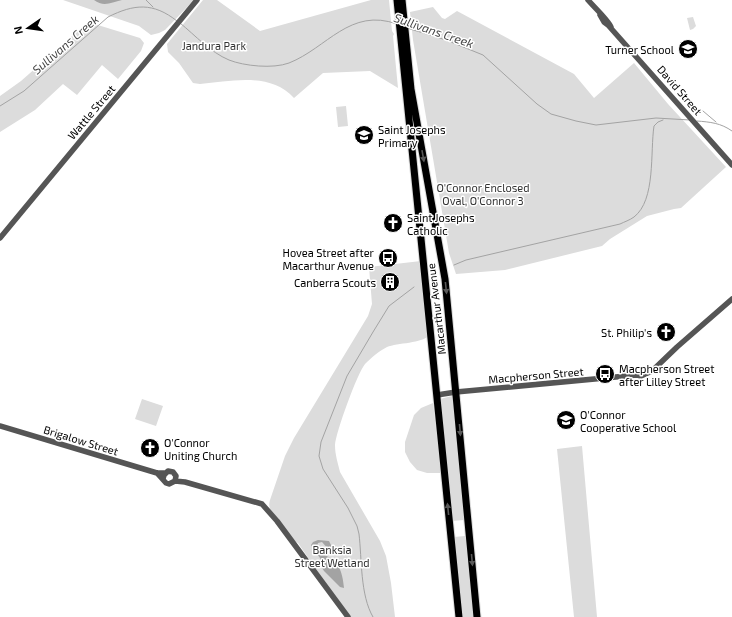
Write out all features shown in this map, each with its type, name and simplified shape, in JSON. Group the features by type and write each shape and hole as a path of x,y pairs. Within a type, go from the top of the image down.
{"main road":[{"name":"Macarthur Avenue","path":"397,0 402,21"},
{"name":"Macarthur Avenue","path":"402,0 402,21 408,89 459,617"},
{"name":"Macarthur Avenue","path":"408,89 445,279 477,617"}],"street":[{"name":"Wattle Street","path":"0,238 197,0"},
{"name":"David Street","path":"588,0 600,14 604,22 732,165"},
{"name":"Macpherson Street","path":"437,395 637,375 657,366 732,299"},
{"name":"Brigalow Street","path":"0,426 164,476"},
{"path":"171,471 174,473 175,479 172,484 168,484 164,476 171,471"},
{"path":"175,479 258,502 265,507 348,617"}],"green space":[{"path":"63,0 194,0 165,30 151,35 139,26"},
{"name":"Jandura Park","path":"203,0 217,0 260,31 371,0 389,0 392,31 394,34 398,88 370,71 323,73 294,98 274,84 262,81 237,80 200,84 193,83 179,63 168,52 167,44"},
{"name":"O'Connor Enclosed Oval, O'Connor 3","path":"433,7 442,18 445,19 457,11 574,74 594,98 634,63 668,104 726,167 681,208 647,216 610,239 602,246 505,270 456,274 449,253 413,40 410,12"},
{"path":"693,17 696,26 690,30 687,18"},
{"path":"88,22 140,38 144,43 141,51 118,79 102,65 77,95 63,84 35,110 0,132 0,96 21,81"},
{"path":"346,106 348,126 338,127 336,107"},
{"name":"Banksia Street Wetland","path":"421,261 428,336 415,342 387,347 381,350 365,364 352,391 336,438 335,445 340,472 380,541 386,556 395,617 349,617 298,543 275,517 270,509 269,502 285,456 294,438 368,316 372,304 369,267"},
{"path":"452,396 464,520 452,521 440,399"},
{"path":"142,399 163,406 156,426 135,419"},
{"path":"433,403 441,473 427,473 417,470 410,462 405,452 405,442 414,415 421,408"},
{"path":"582,446 597,617 574,617 557,449"},
{"path":"466,536 474,617 461,617 454,537"}],"shaded area":[{"path":"94,0 122,0 104,4"},
{"path":"318,540 329,541 333,549 332,551 329,550 322,542 318,543 317,547 321,553 332,559 338,565 344,588 340,587 321,566 320,558 311,545 313,542"}],"waterway":[{"path":"146,0 153,7"},
{"name":"Sullivans Creek","path":"0,106 24,91 108,17 126,9 143,7 160,11 177,21"},
{"name":"Sullivans Creek","path":"180,23 222,57 242,64 259,66 275,66 289,63 303,56 352,25 366,21 380,20 397,24"},
{"name":"Sullivans Creek","path":"407,28 446,40 483,55 537,104 551,114 596,125 656,118 690,120"},
{"path":"703,111 716,122"},
{"path":"454,265 466,260 620,224 634,217 641,209 649,188 654,126 663,120"},
{"name":"Sullivans Creek","path":"697,121 711,122 732,131"},
{"path":"373,617 366,598 362,577 359,534 357,526 348,508 323,469 319,456 321,442 347,376 389,306 414,287"}],"place":[{"name":"Turner School","path":"688,49"},
{"name":"Saint Josephs Primary","path":"364,135"},
{"name":"Saint Josephs Catholic","path":"393,223"},
{"name":"Hovea Street after Macarthur Avenue","path":"388,258"},
{"name":"Canberra Scouts","path":"390,282"},
{"name":"St. Philip's","path":"666,332"},
{"name":"Macpherson Street after Lilley Street","path":"605,374"},
{"name":"O'Connor Cooperative School","path":"566,420"},
{"name":"O'Connor Uniting Church","path":"150,448"}]}
